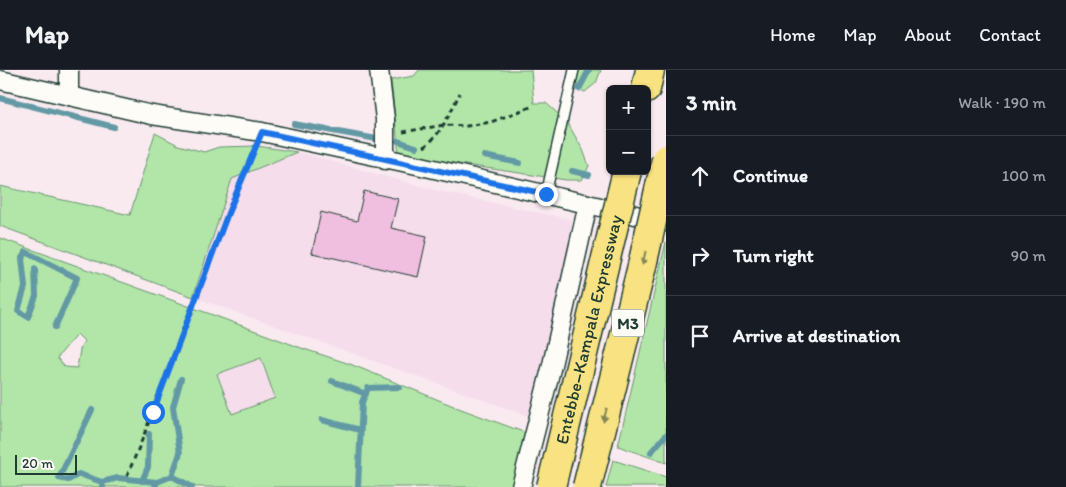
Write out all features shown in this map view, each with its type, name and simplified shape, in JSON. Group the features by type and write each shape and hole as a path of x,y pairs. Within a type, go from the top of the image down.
{"highway":[{"path":"647,85 650,70"},
{"name":"Entebbe–Kampala Expressway","path":"587,487 642,266 666,159"},
{"name":"Entebbe–Kampala Expressway","path":"551,487 625,175"}],"street":[{"path":"69,96 70,70"},
{"path":"379,70 386,136 385,160"},
{"path":"0,80 152,115 262,132 385,160 417,165 666,222"},
{"path":"521,487 552,365 588,204"}],"lane":[{"path":"546,194 574,70"}],"path":[{"path":"421,148 433,141 444,125 460,93"},
{"path":"386,136 444,125 466,126 491,122 533,106"},
{"path":"127,476 228,213 262,132"}],"shaded area":[{"path":"297,152 439,191 569,219 576,229 529,416 193,297 232,179"},
{"path":"260,358 276,398 232,414 217,374"}],"green space":[{"path":"419,70 531,70 534,103 546,103 567,122 583,150 589,166 582,180 566,180 399,155 391,80 414,76"},
{"path":"579,70 601,70 596,83 585,92 573,87 574,78"},
{"path":"155,133 178,145 204,152 219,147 257,146 297,152 232,179 193,297 0,226 0,186 130,215"},
{"path":"0,238 350,364 526,433 513,487 0,487","holes":["77,334 84,341 80,350 77,368 65,367 57,358","261,358 275,398 232,414 217,374"]},
{"path":"666,242 666,463 618,446"},
{"path":"613,460 666,477 666,487 606,487"}],"building":[{"path":"364,191 398,199 391,228 427,236 418,277 312,253 321,212 357,221"}],"waterway":[{"path":"579,89 589,70"},
{"path":"0,98 114,127"},
{"path":"294,124 377,139"},
{"path":"398,141 416,147"},
{"path":"484,156 520,163"},
{"path":"572,171 589,175"},
{"path":"35,269 36,296 28,317 18,311 25,287 22,258 26,252 77,278 55,327"},
{"path":"155,487 157,482 172,476 180,453 173,407 181,379"},
{"path":"332,381 366,394"},
{"path":"358,487 362,402 368,388 400,387"},
{"path":"92,410 59,478 68,480 79,474 102,482"},
{"path":"322,420 360,430"},
{"path":"142,481 148,467 149,434"},
{"path":"651,452 666,435"},
{"path":"172,476 192,487"},
{"path":"103,487 102,482 118,478 157,482"}],"route":[{"path":"153,412 208,271 228,213 262,132 546,194"}]}
